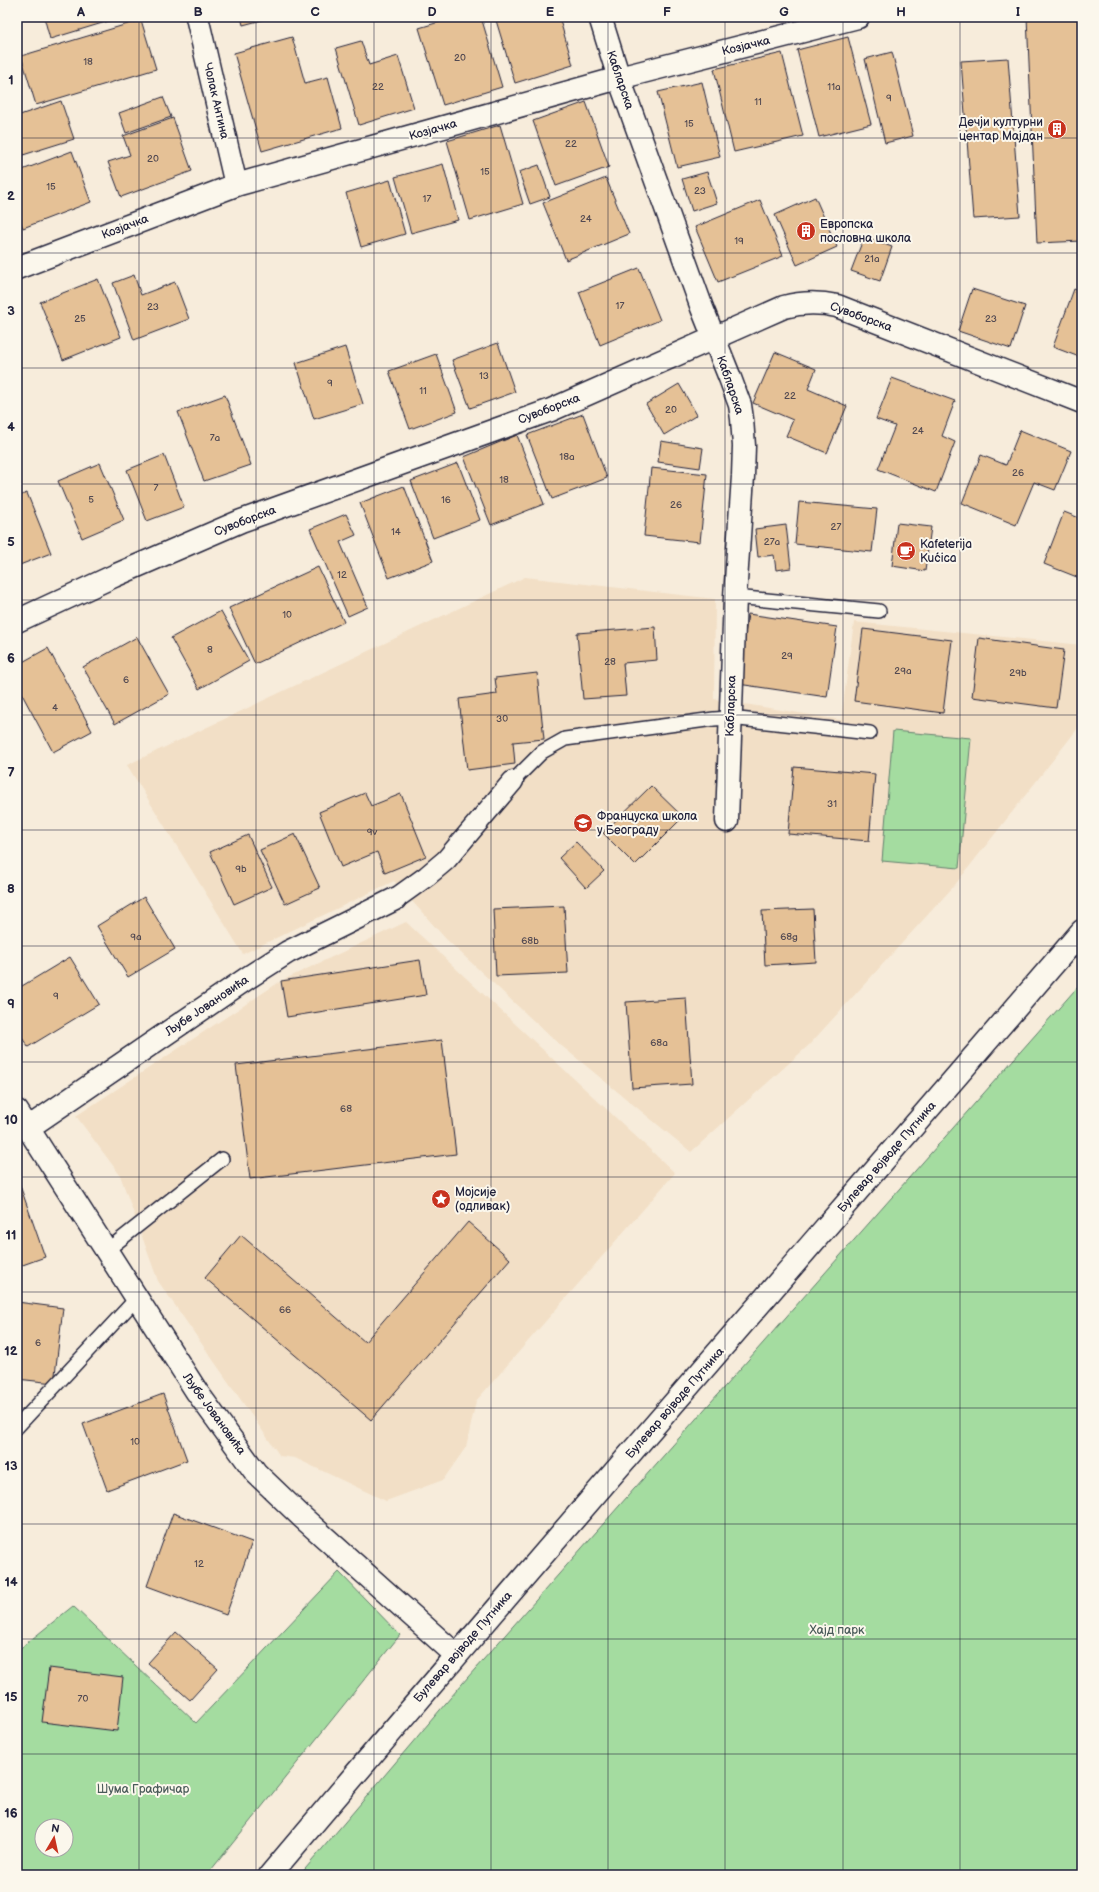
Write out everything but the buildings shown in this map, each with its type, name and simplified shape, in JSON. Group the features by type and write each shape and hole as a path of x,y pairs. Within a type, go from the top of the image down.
{"street":[{"name":"Чолак Антина","path":"197,17 236,185"},
{"name":"Кабларска","path":"600,17 619,78 737,398 743,430 743,476 735,597 726,821"},
{"name":"Козјачка","path":"17,268 236,185 619,78 858,17"},
{"name":"Сувоборска","path":"17,621 120,574 241,522 551,410 784,307 799,303 817,302 837,306 1082,402"},
{"path":"395,899 446,860 513,781"},
{"name":"Љубе Јовановића","path":"395,899 288,952 22,1119 197,1392 256,1473 302,1518 456,1654"},
{"name":"Булевар војводе Путника","path":"270,1875 456,1654 707,1366 1082,931"}],"lane":[{"path":"735,597 879,611"},
{"path":"513,781 542,752 566,739 714,719 730,718 870,733"},
{"path":"106,1251 222,1159"},
{"path":"17,1427 136,1299"}],"shaded area":[{"name":"Француска школа у Београду","path":"525,577 715,599 714,699 841,720 854,622 1082,645 1082,723 954,886 809,1045 691,1152 552,1038 446,939 394,881 243,954 127,765"},
{"path":"406,922 675,1173 476,1401 466,1447 443,1480 386,1501 295,1458 280,1456 158,1281 120,1175 76,1116 281,981"}],"green space":[{"path":"893,731 971,738 959,868 882,861"},
{"name":"Хајд парк","path":"1082,982 1082,1875 300,1875 468,1677"},
{"name":"Шума Графичар","path":"339,1572 400,1635 207,1875 17,1875 17,1651 73,1606 196,1723"}],"place":[{"name":"Дечји културни центар Мајдан","path":"1057,129"},
{"name":"Европска пословна школа","path":"806,231"},
{"name":"Kafeterija Kućica","path":"906,551"},
{"name":"Француска школа у Београду","path":"583,823"},
{"name":"Мојсије (одливак)","path":"441,1199"}]}
